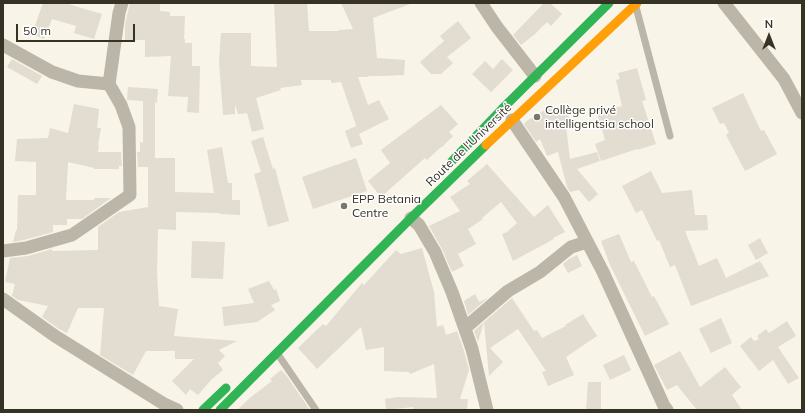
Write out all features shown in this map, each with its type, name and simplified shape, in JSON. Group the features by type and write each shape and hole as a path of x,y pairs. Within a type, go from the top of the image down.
{"main road":[{"name":"Route de l'Université","path":"448,165 609,3"},
{"name":"Route de l'Université","path":"220,410 411,218 512,120 636,4"},
{"path":"203,410 230,383"}],"street":[{"path":"3,251 26,248 72,235 130,195 129,127 121,105 109,84 119,12 122,3"},
{"path":"481,3 497,27 535,76"},
{"path":"724,3 784,80 802,113"},
{"path":"3,45 52,72 78,81 109,84"},
{"path":"512,120 564,197 603,272 667,410"},
{"path":"411,218 419,225 435,252 452,292 472,350 487,410"},
{"path":"465,328 508,292 540,272 571,247 587,242"},
{"path":"3,299 55,336 164,404 177,410"}],"lane":[{"path":"636,4 670,136"},
{"path":"277,353 316,410"}],"building":[{"path":"43,3 65,3 102,14 94,39 74,33 76,26 52,19 44,39 32,34"},
{"path":"130,3 160,3 160,11 170,12 170,16 185,16 185,43 192,43 192,66 200,66 199,113 187,112 188,97 168,96 171,56 145,57 145,40 125,40 125,25"},
{"path":"274,3 307,3 309,31 339,31 353,29 341,3 410,3 373,18 377,58 405,60 404,75 358,77 368,105 379,100 389,119 359,134 363,144 351,148 345,131 356,126 358,131 341,82 331,83 331,80 301,80 302,85 280,88 281,90 256,98 264,129 252,132 247,113 238,114 235,104 235,114 223,115 219,62 221,33 251,33 251,66 277,67"},
{"path":"544,3 550,3 562,14 551,26 547,22 521,45 513,35"},
{"path":"458,21 471,38 447,57 453,63 441,74 431,74 420,62 444,41 440,36"},
{"path":"12,59 42,76 37,84 7,67"},
{"path":"502,59 513,70 491,92 472,74 485,61 493,69"},
{"path":"637,68 646,100 642,101 656,144 601,161 595,144 605,140 597,113 622,106 616,80 620,79 618,73"},
{"path":"128,87 158,89 157,103 155,102 155,158 175,158 175,192 214,193 207,150 222,147 228,183 232,183 232,200 240,200 240,215 176,212 176,230 158,229 157,272 159,306 178,309 174,336 237,341 219,350 225,356 218,363 223,370 211,380 198,395 190,389 186,395 172,381 194,359 175,359 175,351 146,351 133,375 100,355 104,308 78,308 67,333 42,317 48,306 18,300 12,296 15,284 5,282 10,258 28,256 52,249 52,251 98,250 98,227 119,212 148,207 148,167 138,167 137,152 140,152 140,142 143,143 143,101 127,100"},
{"path":"743,93 761,131 764,130 777,154 745,171 726,135 729,133 724,123 720,124 712,108"},
{"path":"74,104 99,109 97,128 101,128 98,152 121,152 122,166 119,166 119,169 94,169 68,162 66,200 94,200 94,198 111,198 82,219 67,219 67,225 53,225 53,232 13,242 17,230 18,195 36,195 36,162 15,161 17,139 48,138 50,128 68,133"},
{"path":"563,104 572,124 566,126 570,159 597,152 600,161 577,169 598,194 589,202 579,190 570,192 567,187 558,152 547,156 540,139 536,142 524,124 550,107 554,112"},
{"path":"441,105 458,124 449,132 453,136 427,160 425,158 381,197 368,181 390,163 381,150"},
{"path":"263,137 273,169 275,168 289,221 268,227 254,174 261,172 251,141"},
{"path":"356,158 367,191 313,209 302,177"},
{"path":"487,164 534,217 548,205 565,232 513,261 502,234 507,232 517,223 501,202 482,218 483,219 468,229 476,244 458,254 464,266 452,272 442,249 429,226 460,211 450,197 470,184 467,181"},
{"path":"651,171 662,193 692,190 695,215 707,215 708,230 685,231 699,266 717,258 726,278 760,261 769,276 691,306 675,265 670,267 659,240 657,241 642,210 636,213 622,186"},
{"path":"619,234 631,262 634,261 652,297 654,296 669,324 645,336 610,265 601,241"},
{"path":"760,238 768,253 756,260 748,245"},
{"path":"192,241 225,242 223,279 191,278"},
{"path":"422,248 434,292 437,327 443,325 446,335 457,331 464,351 469,370 460,399 468,399 467,410 413,410 413,407 386,410 385,399 398,397 437,398 434,364 410,374 409,372 384,371 384,347 366,350 361,327 317,369 298,348 323,324 326,326 362,283 364,285 396,250 401,254"},
{"path":"577,255 582,266 568,273 563,264"},
{"path":"269,281 274,290 276,289 280,301 271,305 275,310 257,322 224,326 222,307 254,303 248,289"},
{"path":"475,294 479,302 488,298 468,315 464,301"},
{"path":"512,298 534,331 537,330 542,338 566,326 565,325 583,314 597,336 566,357 574,375 548,386 542,372 546,371 518,329 490,348 503,362 489,376 484,322"},
{"path":"721,318 732,343 711,353 699,329"},
{"path":"787,321 796,336 778,347 799,378 788,384 773,360 759,371 740,346 751,337 754,341 759,339 757,336 766,329 769,333"},
{"path":"484,322 478,342 474,331"},
{"path":"680,351 700,387 725,367 741,387 732,395 742,410 697,410 677,385 667,390 654,365"},
{"path":"624,355 631,370 610,380 603,365"},
{"path":"281,370 310,410 237,410 272,381 270,379"},
{"path":"588,382 601,382 601,410 586,410"}],"traffic: fast":[{"path":"452,161 609,3"},
{"path":"220,410 411,218 486,145"},
{"path":"203,410 226,388"}],"traffic: slow":[{"path":"486,145 637,3"}],"place":[{"name":"Collège privé intelligentsia school","path":"537,117"},
{"name":"EPP Betania Centre","path":"344,206"}]}
